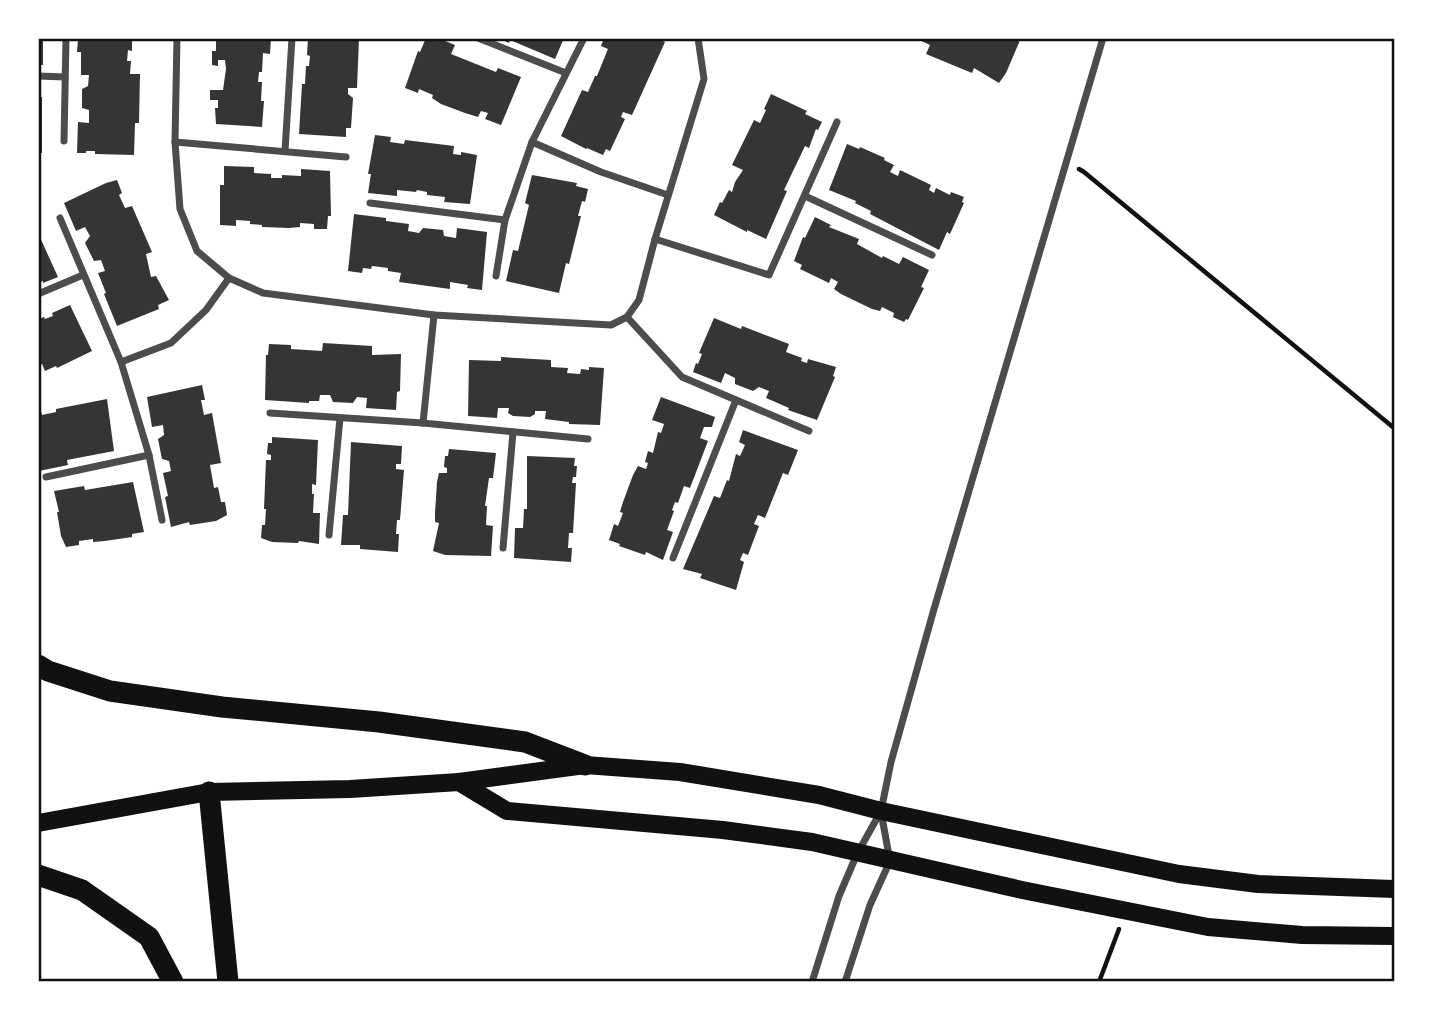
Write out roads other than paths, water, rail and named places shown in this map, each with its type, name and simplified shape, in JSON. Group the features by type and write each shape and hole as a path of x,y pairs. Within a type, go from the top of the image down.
{"highway":[{"path":"38,665 48,671 110,691 222,707 379,722 525,742 585,765"},
{"path":"209,792 228,982"},
{"path":"38,875 82,890 149,937 173,982"}],"main road":[{"path":"38,823 209,792 350,789 459,782 585,765 693,774 819,795 881,811 1179,874 1258,884 1395,888"},
{"path":"459,782 507,811 723,830 812,842 1126,912 1208,927 1302,935 1395,936"}],"street":[{"path":"64,141 66,38"},
{"path":"177,38 175,142 180,209 197,251 229,278 263,293 434,315 611,325 627,317 639,300 704,79 698,38"},
{"path":"285,151 292,38"},
{"path":"478,38 565,73"},
{"path":"496,276 505,220 532,142 584,38"},
{"path":"813,982 839,896 857,854 881,811 891,762 934,609 1103,38"},
{"path":"38,76 65,77"},
{"path":"655,239 769,275 836,122"},
{"path":"175,142 346,157"},
{"path":"532,142 601,172 668,195"},
{"path":"805,196 932,255"},
{"path":"370,203 505,220"},
{"path":"60,218 121,362 149,455 162,520"},
{"path":"38,294 83,275"},
{"path":"121,362 171,343 206,310 229,278"},
{"path":"423,423 434,315"},
{"path":"627,317 682,377 809,431"},
{"path":"673,558 736,400"},
{"path":"270,413 423,423 588,439"},
{"path":"329,535 340,418"},
{"path":"503,548 513,432"},
{"path":"46,477 149,455"},
{"path":"845,982 870,905 890,861 881,811"}]}
